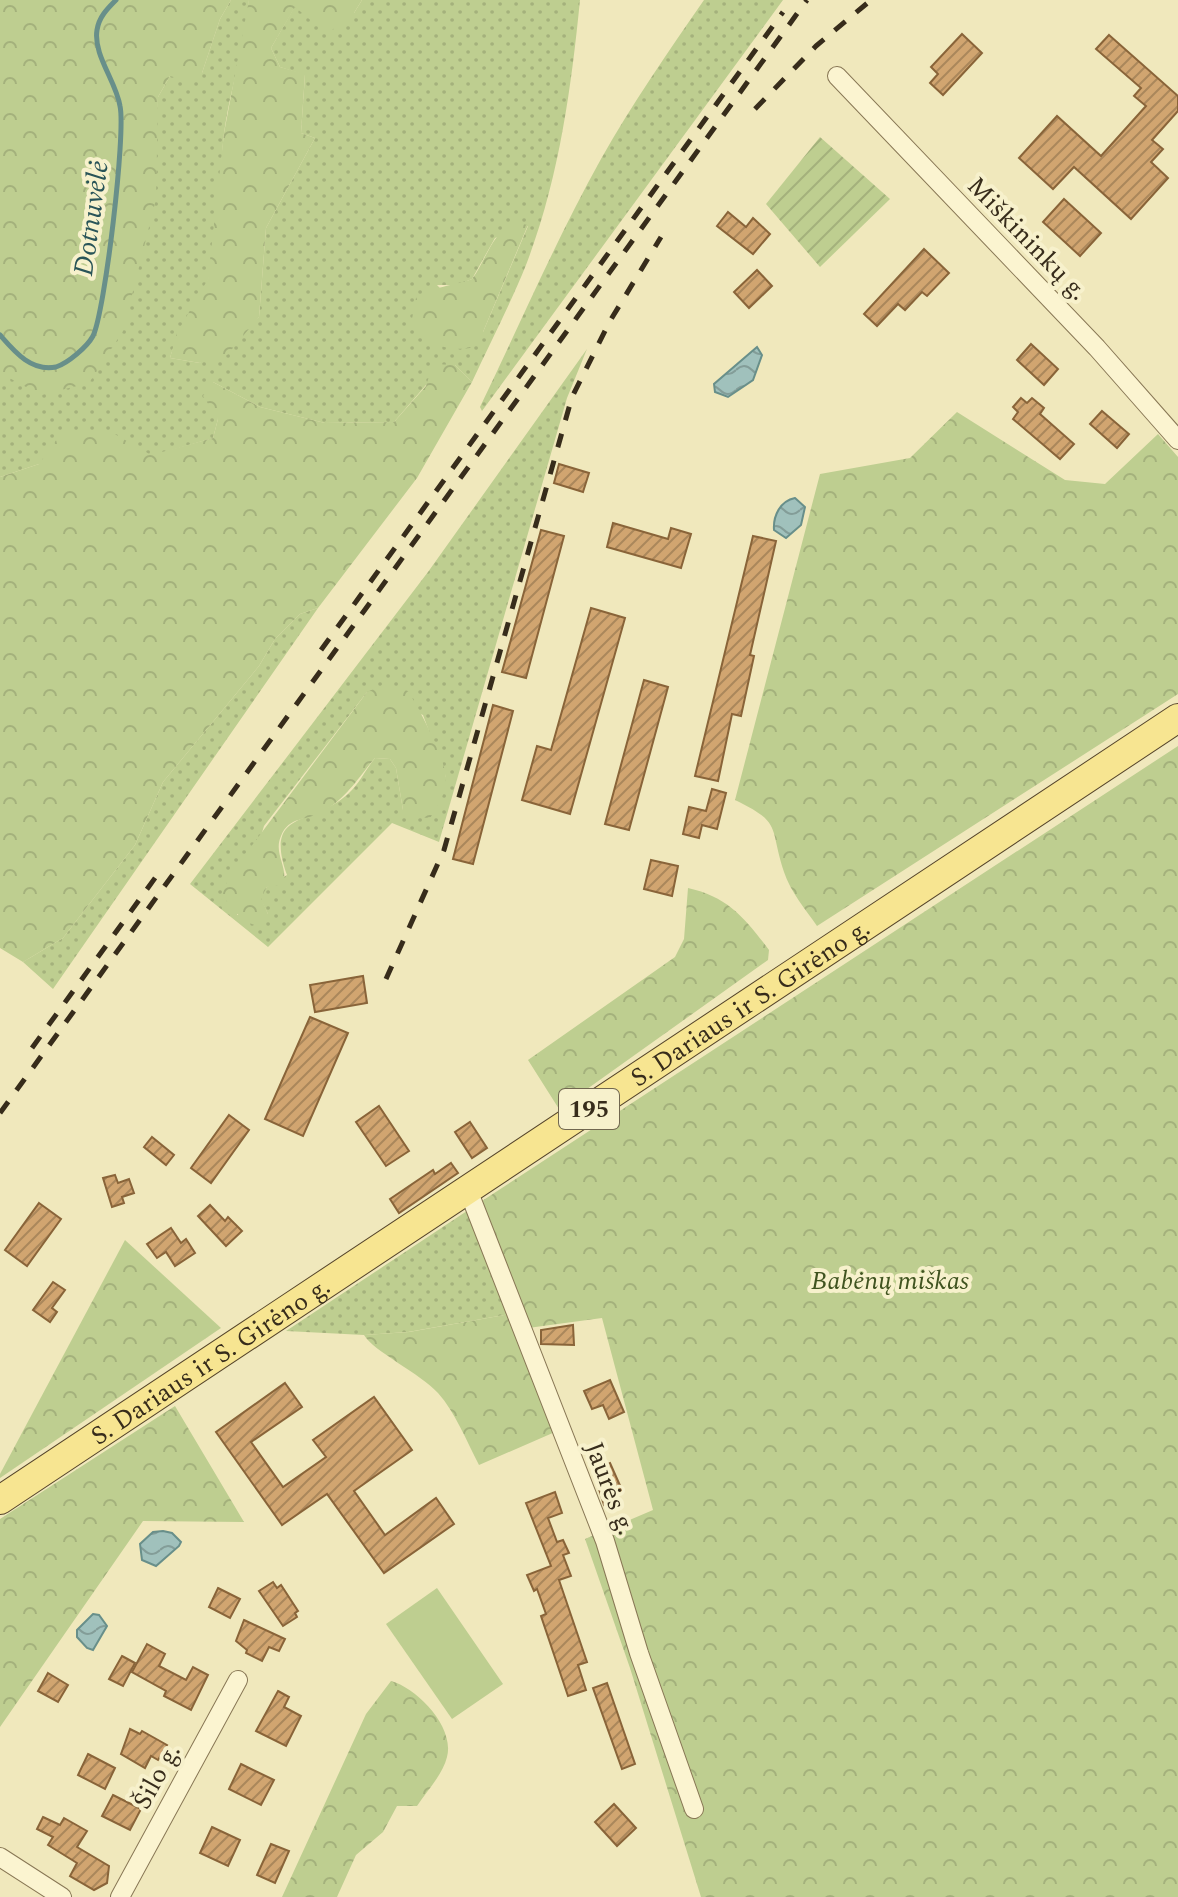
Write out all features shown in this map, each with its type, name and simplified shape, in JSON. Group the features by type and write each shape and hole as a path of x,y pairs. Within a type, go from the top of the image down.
{"main road":[{"name":"S. Dariaus ir S. Girėno g.","path":"0,1500 1178,718"}],"street":[{"name":"Miškininkų g.","path":"837,76 1097,348 1178,440"},
{"name":"Jaurės g.","path":"468,1190 605,1541 639,1653 694,1809"},
{"name":"Šilo g.","path":"120,1897 238,1680"},
{"path":"0,1857 62,1897"}],"green space":[{"path":"0,0 231,0 220,19 202,73 188,81 170,76 158,97 156,199 123,331 89,383 41,395 0,373"},
{"path":"231,0 249,0 224,133 213,265 170,358 200,363 259,317 266,228 315,138 301,133 305,75 280,67 271,48 295,6 354,13 362,0 580,0 568,101 547,200 526,265 472,382 455,365 426,385 394,422 325,423 260,407 213,382 218,419 213,438 151,456 139,449 39,464 0,477 0,373 155,137 158,97 170,76 202,73 220,19","holes":["528,226 483,332 437,285 457,285 472,279 495,238"]},
{"path":"249,0 362,0 354,13 327,34 295,7 271,48 280,67 305,74 301,133 315,138 266,228 259,317 227,355 200,363 170,358 177,333 208,279 224,133"},
{"path":"704,0 783,0 482,411 480,407 539,282 601,159"},
{"path":"820,137 890,199 820,267 766,204"},
{"path":"517,223 528,225 483,332 470,348 436,344 412,319 416,298 437,288 472,279 496,238"},
{"path":"587,349 567,398 439,842 392,823 268,947 190,884 428,572","holes":["367,692 423,715 446,777 403,810 396,768 390,759 375,758 349,793 335,804 287,829 282,839 281,854 287,875 267,887 260,898 268,914 237,915 264,826"]},
{"path":"433,364 455,365 472,382 417,478 318,608 300,614 275,639 259,666 163,782 135,845 63,938 23,962 0,948 0,477 39,464 62,432 113,433 151,455 213,438 218,419 203,396 213,382 260,407 325,423 394,422 426,386"},
{"path":"957,412 1065,480 1105,484 1158,434 1178,457 1178,694 817,926 787,879 768,821 735,800 820,474 910,458"},
{"path":"318,608 53,989 23,962 63,938 135,845 163,782 259,666 275,639 300,614"},
{"path":"385,684 408,691 436,746 445,769 446,783 436,809 430,818 416,817 403,810 396,768 390,759 375,758 338,801 316,815 293,822 284,830 279,843 283,885 267,887 261,898 268,914 263,925 250,923 222,895 229,876 367,692"},
{"name":"Babėnų miškas","path":"1178,746 1178,1897 701,1897 630,1668 585,1539 653,1510 602,1318 528,1328 555,1432 479,1465 455,1418 438,1393 364,1335 409,1332 522,1312 482,1201"},
{"path":"688,888 714,897 734,910 769,950 768,960 559,1109 528,1060 675,957 684,939"},
{"path":"482,1201 522,1312 408,1332 364,1335 286,1331"},
{"path":"125,1240 221,1328 0,1478 0,1474"},
{"path":"175,1406 244,1522 143,1521 0,1727 0,1519"},
{"path":"437,1588 503,1684 452,1719 386,1624"},
{"path":"391,1681 422,1700 440,1722 448,1745 442,1770 417,1806 397,1806 383,1832 356,1855 337,1897 282,1897 366,1714"}],"water":[{"path":"757,347 762,355 753,380 728,397 715,392 714,384"},
{"path":"795,498 805,507 801,525 786,538 774,530 775,520 778,510"},
{"path":"153,1532 172,1533 181,1542 179,1546 156,1566 142,1560 140,1544"},
{"path":"93,1614 99,1615 107,1626 93,1650 77,1637 77,1630"}],"building":[{"path":"962,34 982,53 943,95 930,83 938,74 931,67"},
{"path":"1109,35 1178,96 1178,111 1152,140 1163,149 1151,162 1168,178 1131,219 1074,167 1053,189 1019,158 1057,116 1101,156 1146,106 1134,96 1141,88 1096,49"},
{"path":"1064,199 1101,233 1080,256 1043,222"},
{"path":"728,212 746,227 753,218 770,234 753,254 717,226"},
{"path":"924,249 949,273 927,296 922,292 905,310 898,304 877,326 864,314"},
{"path":"757,270 772,286 749,308 734,292"},
{"path":"1031,344 1058,369 1044,385 1017,360"},
{"path":"1021,398 1027,403 1032,398 1044,408 1040,414 1074,444 1060,459 1013,419 1018,412 1013,407"},
{"path":"1102,411 1129,434 1117,448 1090,424"},
{"path":"559,464 589,473 583,492 554,483"},
{"path":"613,523 668,539 671,528 691,534 681,568 607,547"},
{"path":"541,530 564,536 526,678 502,672"},
{"path":"753,536 776,541 750,655 754,656 741,716 732,714 718,781 695,776"},
{"path":"591,608 625,618 570,814 522,800 537,746 551,750"},
{"path":"644,680 668,687 629,830 605,824"},
{"path":"493,705 513,711 473,864 453,859"},
{"path":"712,789 726,793 717,829 702,825 699,838 683,834 689,807 706,811"},
{"path":"651,860 678,866 672,896 644,889"},
{"path":"363,976 367,1003 315,1012 310,985"},
{"path":"310,1017 348,1033 303,1136 265,1119"},
{"path":"379,1106 409,1151 386,1166 356,1122"},
{"path":"229,1115 249,1130 211,1183 191,1168"},
{"path":"470,1122 487,1148 472,1158 455,1132"},
{"path":"152,1137 174,1155 166,1165 144,1147"},
{"path":"451,1163 458,1173 399,1213 390,1199 433,1170 435,1174"},
{"path":"115,1175 118,1183 129,1179 134,1193 122,1197 124,1203 112,1207 103,1178"},
{"path":"39,1203 61,1219 27,1266 5,1250"},
{"path":"210,1205 225,1221 228,1217 242,1231 226,1246 198,1216"},
{"path":"171,1228 181,1243 186,1239 195,1253 175,1266 166,1252 157,1258 147,1244"},
{"path":"53,1282 65,1290 52,1308 57,1312 50,1322 33,1310"},
{"path":"573,1325 574,1345 541,1344 541,1330"},
{"path":"610,1380 624,1412 609,1419 603,1405 592,1409 584,1391"},
{"path":"285,1383 302,1407 251,1442 283,1487 326,1457 313,1440 374,1397 412,1450 354,1491 385,1535 436,1498 454,1524 384,1573 327,1494 282,1525 216,1432"},
{"path":"610,1463 622,1490 612,1494 615,1501 604,1505 593,1470"},
{"path":"555,1492 562,1513 548,1518 557,1542 563,1540 569,1553 563,1555 571,1576 559,1580 587,1662 578,1665 586,1690 568,1696 541,1616 546,1614 537,1589 534,1591 527,1575 551,1566 526,1503"},
{"path":"273,1582 277,1588 281,1585 298,1611 295,1613 297,1617 283,1626 259,1591"},
{"path":"218,1588 240,1599 230,1618 209,1607"},
{"path":"244,1620 285,1639 279,1651 269,1647 262,1661 246,1653 247,1650 236,1641"},
{"path":"147,1644 165,1654 159,1666 186,1680 193,1667 208,1675 191,1710 164,1696 166,1691 132,1672"},
{"path":"122,1656 135,1663 123,1686 109,1679"},
{"path":"48,1673 68,1685 58,1702 38,1691"},
{"path":"607,1683 635,1764 622,1769 593,1688"},
{"path":"278,1691 289,1697 284,1707 301,1716 286,1746 256,1731"},
{"path":"130,1729 140,1734 142,1731 167,1745 158,1760 151,1756 145,1768 121,1754"},
{"path":"88,1754 115,1768 105,1789 78,1775"},
{"path":"241,1764 274,1780 261,1805 229,1789"},
{"path":"113,1795 141,1809 130,1830 102,1816"},
{"path":"614,1804 636,1828 617,1846 595,1822"},
{"path":"43,1817 60,1825 64,1818 87,1831 77,1847 109,1866 107,1883 94,1890 70,1876 77,1863 48,1845 53,1837 37,1829"},
{"path":"212,1827 240,1840 228,1866 200,1853"},
{"path":"271,1844 289,1851 275,1883 257,1875"}],"waterway":[{"name":"Dotnuvėlė","path":"0,335 24,359 47,368 56,367 71,358 93,336 108,259 121,123 118,97 98,49 97,30 102,17 116,0"}],"railway":[{"path":"0,1113 807,0"},
{"path":"755,109 816,46 871,0"},
{"path":"321,650 783,12"},
{"path":"386,979 444,850 572,397 610,321 661,237"},
{"path":"32,1048 163,867"}]}
